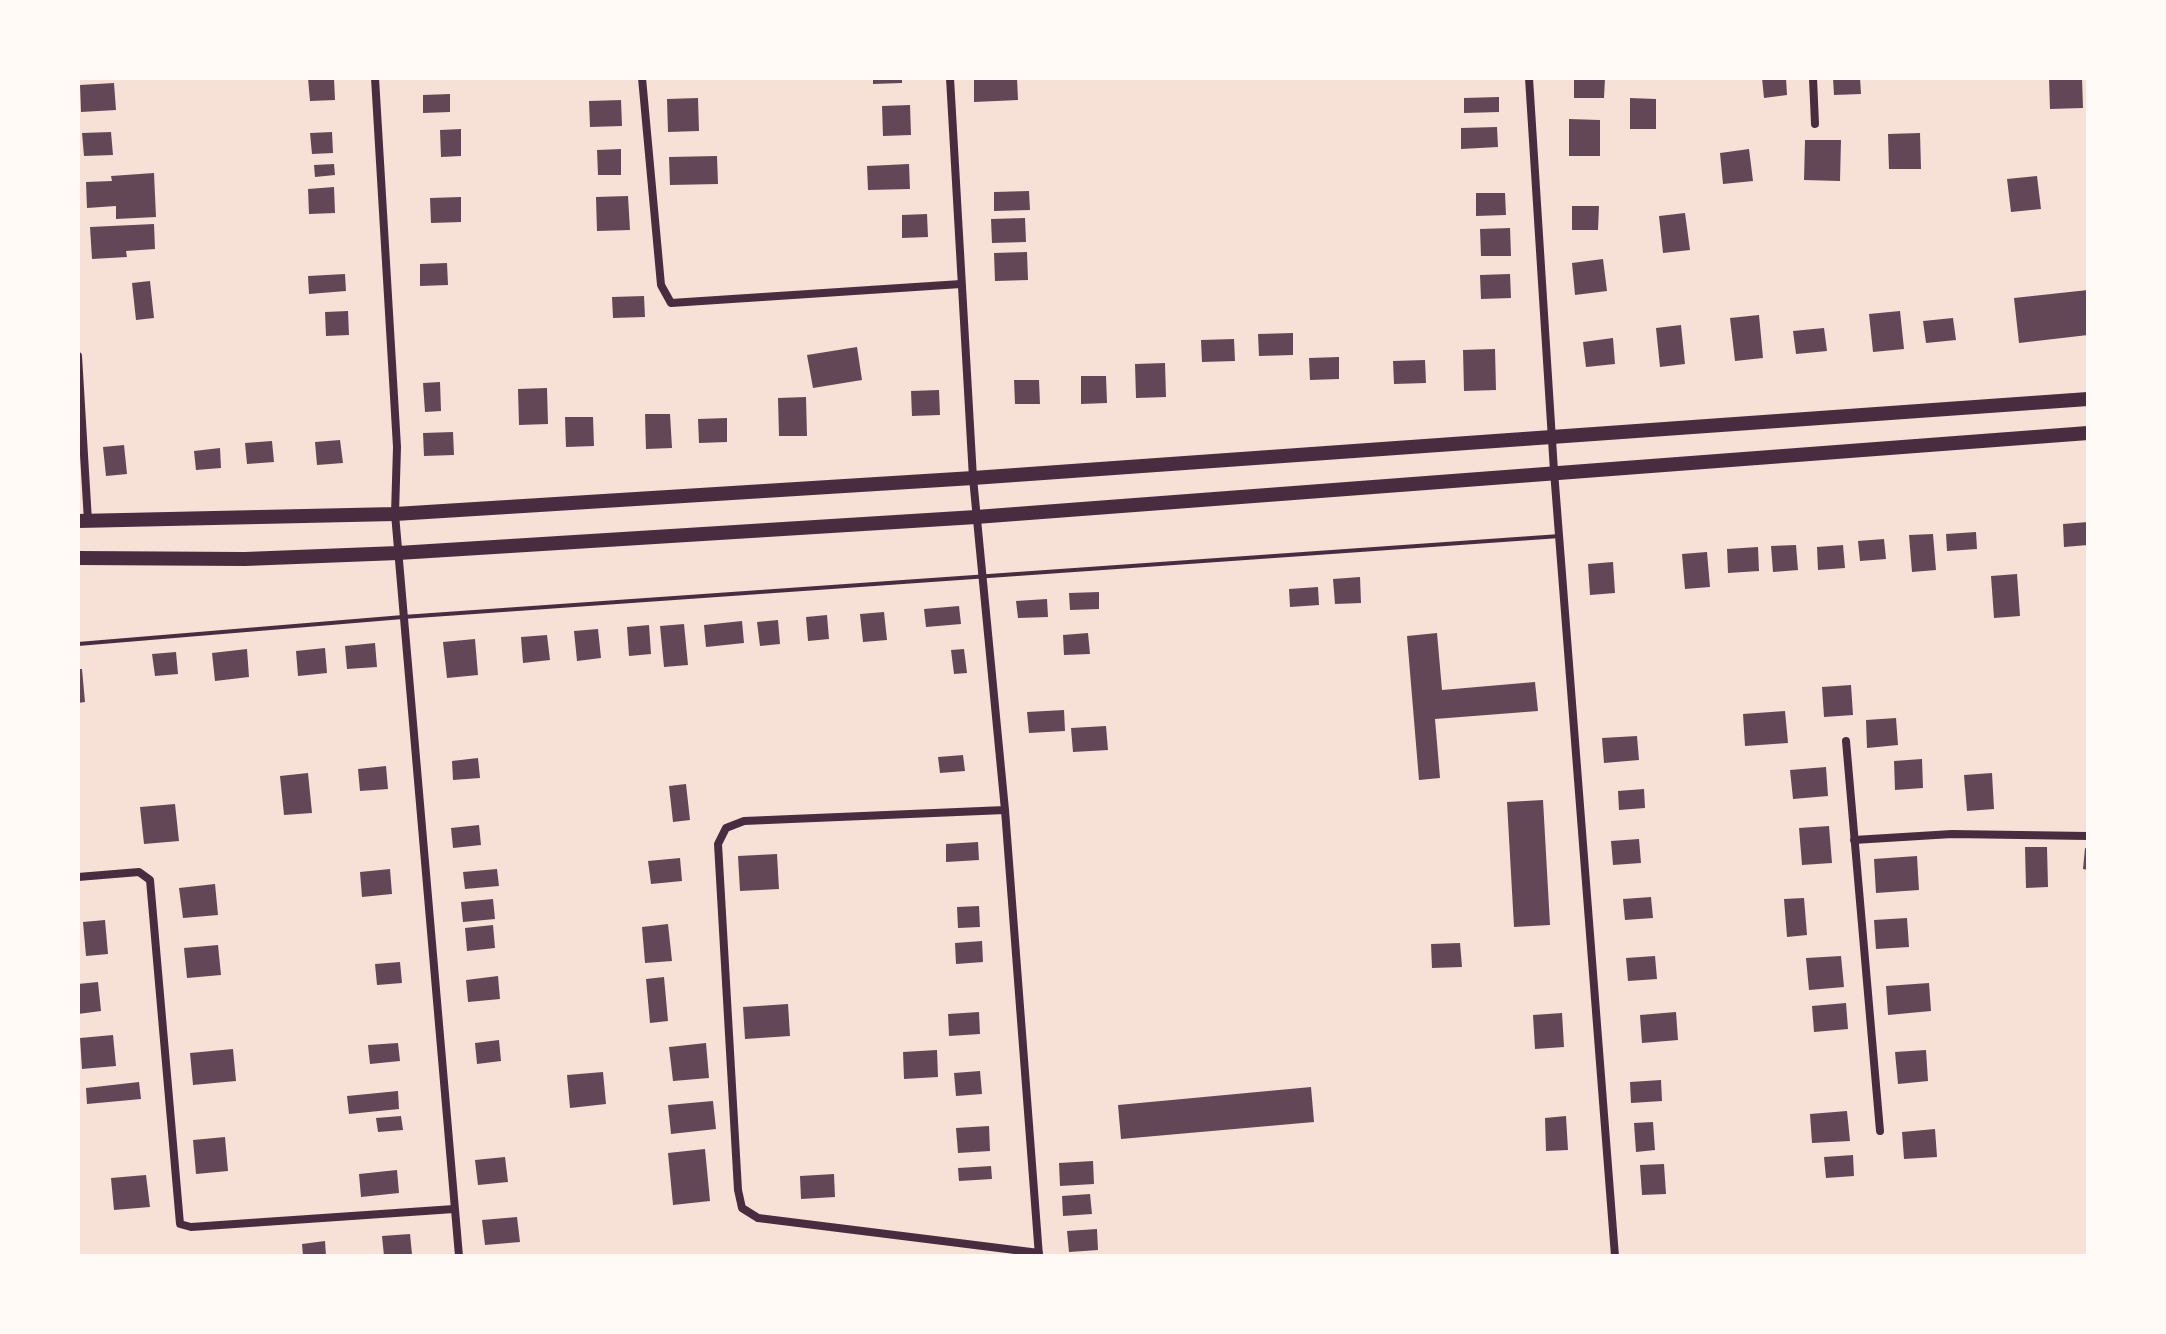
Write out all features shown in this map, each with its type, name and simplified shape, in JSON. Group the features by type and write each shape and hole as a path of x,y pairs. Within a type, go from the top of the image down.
{"main road":[{"path":"83,521 395,514 973,478 2088,399"},
{"path":"78,558 245,559 398,553 976,517 2088,433"}],"street":[{"path":"375,78 397,447 395,514 459,1256"},
{"path":"642,78 661,285 671,303 961,284"},
{"path":"950,78 973,478 1005,810 1039,1255 758,1218 742,1208 738,1190 718,844 726,828 744,821 1005,810"},
{"path":"1529,78 1554,471 1615,1256"},
{"path":"1813,78 1815,124"},
{"path":"78,356 83,521"},
{"path":"1846,741 1880,1131"},
{"path":"1854,840 1952,834 2088,836"},
{"path":"78,877 139,872 150,880 180,1224 191,1227 454,1209"}],"lane":[{"path":"78,644 403,617 983,579 1560,536"}],"building":[{"path":"308,78 334,78 335,100 310,101"},
{"path":"873,78 902,78 902,83 873,84"},
{"path":"974,78 1017,78 1018,100 974,102"},
{"path":"1574,78 1605,78 1604,98 1574,98"},
{"path":"1762,78 1786,78 1787,95 1764,98"},
{"path":"1833,78 1860,78 1861,94 1834,95"},
{"path":"2049,78 2082,78 2083,108 2050,109"},
{"path":"114,83 116,110 81,112 80,85"},
{"path":"450,94 450,112 423,113 423,95"},
{"path":"1499,97 1499,112 1464,113 1464,98"},
{"path":"698,98 699,131 668,132 667,99"},
{"path":"1630,98 1656,99 1656,129 1630,129"},
{"path":"621,100 622,126 590,127 589,101"},
{"path":"910,105 911,135 883,136 882,106"},
{"path":"1569,119 1600,120 1600,156 1569,156"},
{"path":"1497,127 1498,147 1461,149 1461,128"},
{"path":"461,129 461,156 441,157 440,130"},
{"path":"111,132 113,155 84,156 82,133"},
{"path":"332,132 333,153 312,154 310,133"},
{"path":"1920,133 1921,169 1889,169 1888,134"},
{"path":"1805,140 1841,140 1840,181 1804,180"},
{"path":"621,149 621,175 598,175 597,150"},
{"path":"1749,149 1753,181 1723,184 1720,153"},
{"path":"717,156 718,184 670,185 669,157"},
{"path":"334,164 335,175 315,177 314,165"},
{"path":"909,164 910,189 868,190 867,166"},
{"path":"154,173 156,217 116,219 116,206 87,208 86,182 112,181 111,176"},
{"path":"2037,176 2041,209 2011,212 2007,179"},
{"path":"334,187 335,213 309,214 308,189"},
{"path":"1029,191 1030,210 994,211 994,192"},
{"path":"1476,193 1505,193 1506,215 1476,216"},
{"path":"628,196 630,230 597,231 596,197"},
{"path":"461,197 461,222 431,223 430,198"},
{"path":"1572,206 1599,206 1598,230 1572,230"},
{"path":"1685,213 1690,250 1663,253 1659,216"},
{"path":"927,214 928,237 902,238 902,215"},
{"path":"1025,218 1026,242 992,243 991,219"},
{"path":"154,224 155,249 126,251 127,257 92,259 90,227"},
{"path":"1510,228 1511,256 1481,256 1480,229"},
{"path":"1027,252 1028,280 995,281 994,253"},
{"path":"1603,259 1607,291 1575,295 1572,263"},
{"path":"447,263 448,285 420,286 420,264"},
{"path":"345,274 346,291 309,294 308,276"},
{"path":"1510,274 1511,298 1481,299 1480,275"},
{"path":"150,281 154,318 136,320 132,283"},
{"path":"2088,290 2088,335 2019,343 2014,298"},
{"path":"644,296 645,317 613,318 612,297"},
{"path":"348,311 349,335 326,336 325,312"},
{"path":"1900,311 1904,349 1873,352 1869,314"},
{"path":"1759,315 1763,358 1735,361 1730,318"},
{"path":"1953,318 1956,340 1926,343 1923,321"},
{"path":"1681,325 1685,364 1660,367 1656,328"},
{"path":"1824,328 1827,351 1796,354 1793,331"},
{"path":"1293,333 1293,355 1259,356 1258,334"},
{"path":"1613,338 1615,364 1586,367 1583,342"},
{"path":"1234,339 1235,361 1202,362 1201,340"},
{"path":"857,347 862,380 813,388 807,355"},
{"path":"1495,349 1496,390 1464,391 1463,350"},
{"path":"1339,357 1339,379 1310,380 1309,358"},
{"path":"1425,360 1426,383 1394,384 1393,361"},
{"path":"1165,363 1166,397 1136,398 1135,364"},
{"path":"1081,376 1106,376 1107,403 1081,404"},
{"path":"1014,380 1039,380 1040,404 1015,404"},
{"path":"440,382 441,411 425,412 423,383"},
{"path":"547,388 548,424 519,425 518,389"},
{"path":"939,390 940,415 912,416 911,391"},
{"path":"806,397 807,436 779,436 778,398"},
{"path":"645,414 670,414 672,448 646,449"},
{"path":"565,417 593,417 594,446 566,447"},
{"path":"727,418 727,442 699,443 698,419"},
{"path":"453,432 454,455 424,456 423,433"},
{"path":"340,440 343,463 317,465 315,442"},
{"path":"272,441 274,462 247,464 245,443"},
{"path":"124,445 127,474 106,476 103,447"},
{"path":"220,448 221,468 196,470 194,451"},
{"path":"2088,522 2088,545 2064,547 2063,524"},
{"path":"1976,532 1977,549 1947,551 1946,534"},
{"path":"1933,534 1936,570 1912,572 1909,535"},
{"path":"1884,539 1886,559 1860,561 1858,541"},
{"path":"1796,545 1798,570 1773,572 1771,546"},
{"path":"1843,545 1845,568 1818,570 1817,547"},
{"path":"1758,547 1759,571 1728,573 1727,549"},
{"path":"1707,552 1710,587 1685,589 1682,554"},
{"path":"1613,562 1615,593 1590,595 1588,564"},
{"path":"2017,574 2020,616 1994,618 1991,576"},
{"path":"1360,577 1361,603 1335,604 1333,579"},
{"path":"1318,587 1319,605 1290,607 1289,589"},
{"path":"1099,592 1099,609 1070,610 1069,593"},
{"path":"1047,599 1048,617 1018,618 1016,601"},
{"path":"959,606 961,624 926,627 924,609"},
{"path":"884,612 887,640 863,642 860,614"},
{"path":"827,615 829,639 808,641 806,617"},
{"path":"778,620 780,644 760,646 757,622"},
{"path":"742,621 744,643 706,647 704,625"},
{"path":"684,624 688,665 664,667 660,626"},
{"path":"649,625 651,654 629,656 627,627"},
{"path":"598,629 601,658 577,661 574,631"},
{"path":"1088,633 1090,654 1064,655 1063,635"},
{"path":"1437,633 1442,690 1535,682 1538,711 1435,719 1440,778 1419,780 1407,636"},
{"path":"547,635 550,660 523,663 521,637"},
{"path":"475,639 478,675 447,678 443,642"},
{"path":"375,643 377,667 347,669 345,646"},
{"path":"325,648 327,673 298,676 296,651"},
{"path":"247,649 249,677 215,681 212,653"},
{"path":"964,649 967,673 954,674 951,650"},
{"path":"176,652 178,674 155,676 152,654"},
{"path":"78,669 82,669 85,702 78,703"},
{"path":"1851,685 1853,715 1824,717 1822,687"},
{"path":"1064,710 1065,731 1029,733 1027,712"},
{"path":"1785,711 1788,743 1745,746 1743,714"},
{"path":"1896,718 1898,745 1867,748 1866,720"},
{"path":"1106,726 1108,750 1073,752 1071,728"},
{"path":"1637,736 1639,760 1604,763 1602,738"},
{"path":"963,755 965,771 940,773 938,757"},
{"path":"478,758 480,778 453,780 452,761"},
{"path":"1922,759 1923,788 1895,790 1894,761"},
{"path":"386,766 388,789 360,791 358,769"},
{"path":"1826,767 1828,796 1793,799 1790,770"},
{"path":"308,773 312,813 284,815 280,776"},
{"path":"1992,773 1994,809 1967,811 1964,775"},
{"path":"686,784 690,820 673,822 669,786"},
{"path":"1644,789 1645,808 1619,810 1618,791"},
{"path":"1543,800 1550,925 1514,927 1507,802"},
{"path":"175,804 179,841 144,844 140,807"},
{"path":"479,825 481,845 453,848 451,828"},
{"path":"1829,826 1832,863 1802,865 1799,828"},
{"path":"1639,839 1641,863 1613,865 1611,841"},
{"path":"978,842 979,860 946,862 946,844"},
{"path":"2025,847 2047,847 2048,887 2026,888"},
{"path":"2085,848 2088,849 2088,870 2083,869"},
{"path":"777,854 779,889 740,891 738,856"},
{"path":"1917,856 1919,890 1876,893 1874,859"},
{"path":"680,858 682,881 651,884 648,861"},
{"path":"390,869 392,894 362,897 360,872"},
{"path":"497,869 499,886 465,889 463,872"},
{"path":"215,884 218,915 183,918 179,888"},
{"path":"1651,897 1653,918 1625,920 1623,899"},
{"path":"1804,898 1807,935 1787,937 1784,899"},
{"path":"493,899 495,919 463,922 461,902"},
{"path":"979,906 980,927 958,928 957,907"},
{"path":"1907,918 1909,947 1876,949 1874,920"},
{"path":"105,920 108,954 86,956 83,922"},
{"path":"668,924 672,961 645,963 642,927"},
{"path":"493,925 495,948 467,951 465,928"},
{"path":"982,941 983,962 956,964 955,943"},
{"path":"1460,943 1462,967 1432,968 1431,944"},
{"path":"218,945 221,975 187,978 184,948"},
{"path":"1655,956 1657,979 1628,981 1626,958"},
{"path":"1841,956 1844,987 1809,990 1806,958"},
{"path":"400,962 402,983 377,985 375,964"},
{"path":"498,976 500,999 468,1002 466,980"},
{"path":"664,977 668,1021 650,1023 646,979"},
{"path":"98,982 101,1011 78,1014 78,984"},
{"path":"1929,983 1931,1011 1888,1015 1886,986"},
{"path":"1846,1003 1848,1029 1814,1032 1812,1006"},
{"path":"788,1004 790,1036 745,1039 743,1007"},
{"path":"979,1012 980,1034 949,1036 948,1014"},
{"path":"1676,1012 1678,1040 1642,1043 1640,1015"},
{"path":"1562,1013 1564,1047 1535,1049 1533,1015"},
{"path":"113,1035 116,1066 82,1069 80,1038"},
{"path":"499,1040 501,1061 477,1064 475,1043"},
{"path":"398,1043 400,1061 370,1064 368,1045"},
{"path":"706,1043 709,1078 673,1081 669,1047"},
{"path":"233,1049 236,1081 193,1085 190,1053"},
{"path":"937,1050 938,1077 904,1079 903,1052"},
{"path":"1926,1050 1928,1081 1898,1084 1895,1052"},
{"path":"980,1071 982,1094 956,1096 954,1073"},
{"path":"603,1072 606,1104 570,1108 567,1075"},
{"path":"1661,1080 1662,1101 1631,1103 1630,1082"},
{"path":"139,1082 141,1099 87,1104 86,1088"},
{"path":"1311,1087 1314,1122 1121,1139 1118,1105"},
{"path":"398,1091 399,1109 349,1114 347,1096"},
{"path":"713,1101 716,1129 671,1134 668,1105"},
{"path":"1847,1111 1850,1141 1812,1143 1810,1114"},
{"path":"401,1116 403,1130 378,1132 376,1118"},
{"path":"1566,1116 1568,1150 1546,1151 1545,1118"},
{"path":"1653,1122 1655,1150 1636,1152 1634,1123"},
{"path":"989,1126 990,1151 958,1153 956,1128"},
{"path":"1935,1129 1937,1157 1904,1159 1902,1132"},
{"path":"225,1137 228,1171 196,1174 193,1140"},
{"path":"705,1149 710,1201 673,1205 668,1153"},
{"path":"1853,1155 1854,1176 1826,1178 1824,1157"},
{"path":"505,1157 508,1182 478,1185 475,1160"},
{"path":"1093,1161 1094,1184 1060,1186 1059,1163"},
{"path":"1664,1164 1666,1194 1642,1195 1640,1165"},
{"path":"991,1166 992,1179 959,1181 958,1168"},
{"path":"397,1170 399,1193 361,1197 359,1174"},
{"path":"834,1174 835,1197 801,1199 800,1176"},
{"path":"146,1175 150,1207 114,1210 111,1178"},
{"path":"1090,1194 1092,1214 1063,1216 1062,1196"},
{"path":"517,1217 520,1242 485,1245 482,1220"},
{"path":"1097,1229 1098,1250 1069,1252 1067,1231"},
{"path":"410,1234 412,1254 384,1256 382,1236"},
{"path":"325,1241 326,1256 303,1256 302,1244"}]}
